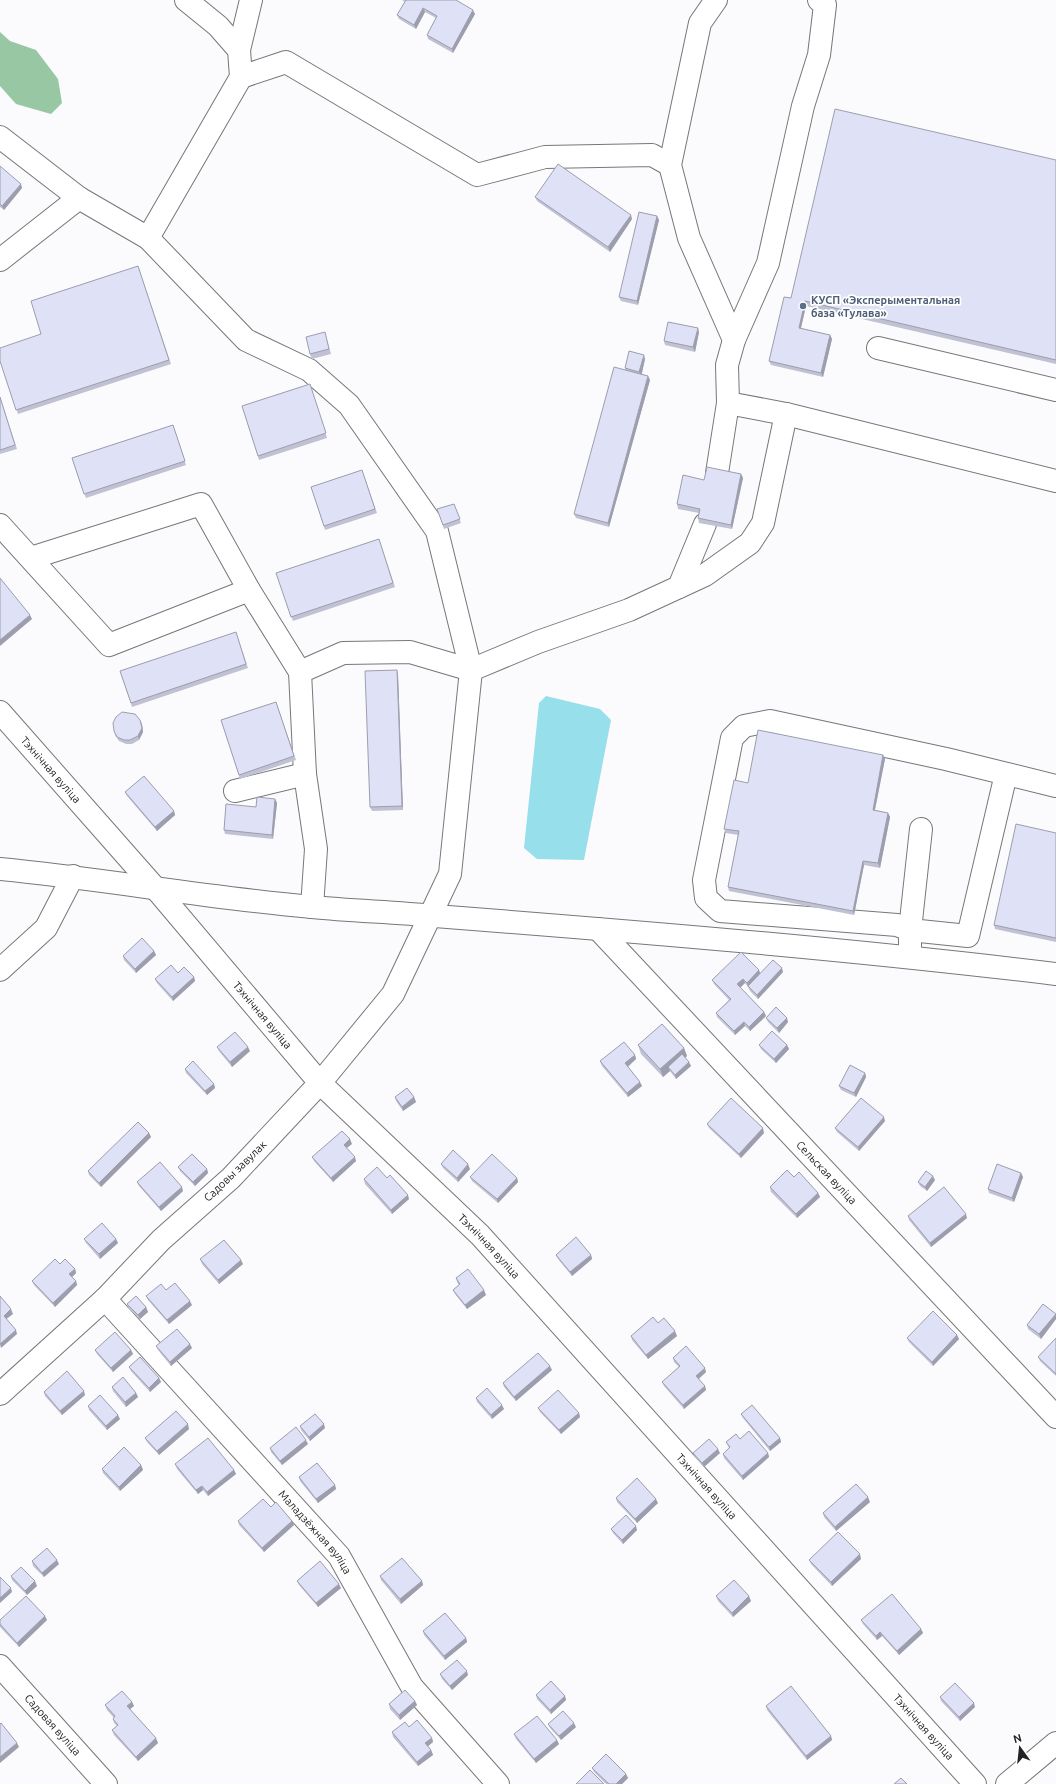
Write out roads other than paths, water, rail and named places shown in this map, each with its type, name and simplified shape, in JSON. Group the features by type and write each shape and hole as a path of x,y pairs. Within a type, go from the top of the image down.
{"street":[{"path":"186,0 218,26 240,50"},
{"path":"148,238 241,77 240,50 251,0"},
{"path":"716,0 700,23 670,165 689,238 734,340"},
{"path":"717,473 728,404 727,366 734,340 768,263 803,106 819,55 825,5 819,0"},
{"path":"241,77 286,62 477,175 545,157 652,155 670,165"},
{"name":"Садовы завулак","path":"0,137 79,198 148,238 246,340 310,370 349,405 437,531 471,670 450,874 392,994 320,1083 231,1178 161,1240 105,1299 0,1394"},
{"path":"0,260 79,198"},
{"path":"878,348 1056,390"},
{"path":"728,404 786,414 1056,481"},
{"path":"300,672 343,653 410,652 471,670 538,642 629,610 705,575 750,543 763,523 786,414"},
{"path":"30,558 201,504 249,590 300,672 305,774 316,849 312,907"},
{"path":"0,524 109,645 249,590"},
{"path":"679,587 705,524"},
{"name":"Тэхнічная вуліца","path":"0,712 156,889 320,1083 480,1235 975,1784"},
{"path":"1006,774 968,936 910,930 897,925 720,911 706,898 704,880 732,738 744,726 770,722 946,759 1056,786"},
{"path":"235,790 305,774"},
{"path":"910,956 910,930 921,829"},
{"path":"0,869 73,876 156,889 312,907 430,915 910,956 1056,974"},
{"path":"0,970 46,928 73,876"},
{"name":"Сельская вуліца","path":"598,929 1056,1417"},
{"name":"Маладзёжная вуліца","path":"105,1299 340,1556 412,1687 498,1784"},
{"name":"Садовая вуліца","path":"0,1666 106,1784"},
{"path":"1007,1784 1056,1743"}],"water":[{"path":"546,696 600,709 611,720 584,860 537,859 524,848 539,703"}],"place":[{"name":"КУСП «Эксперыментальная база «Тулава»","path":"803,306"}]}
